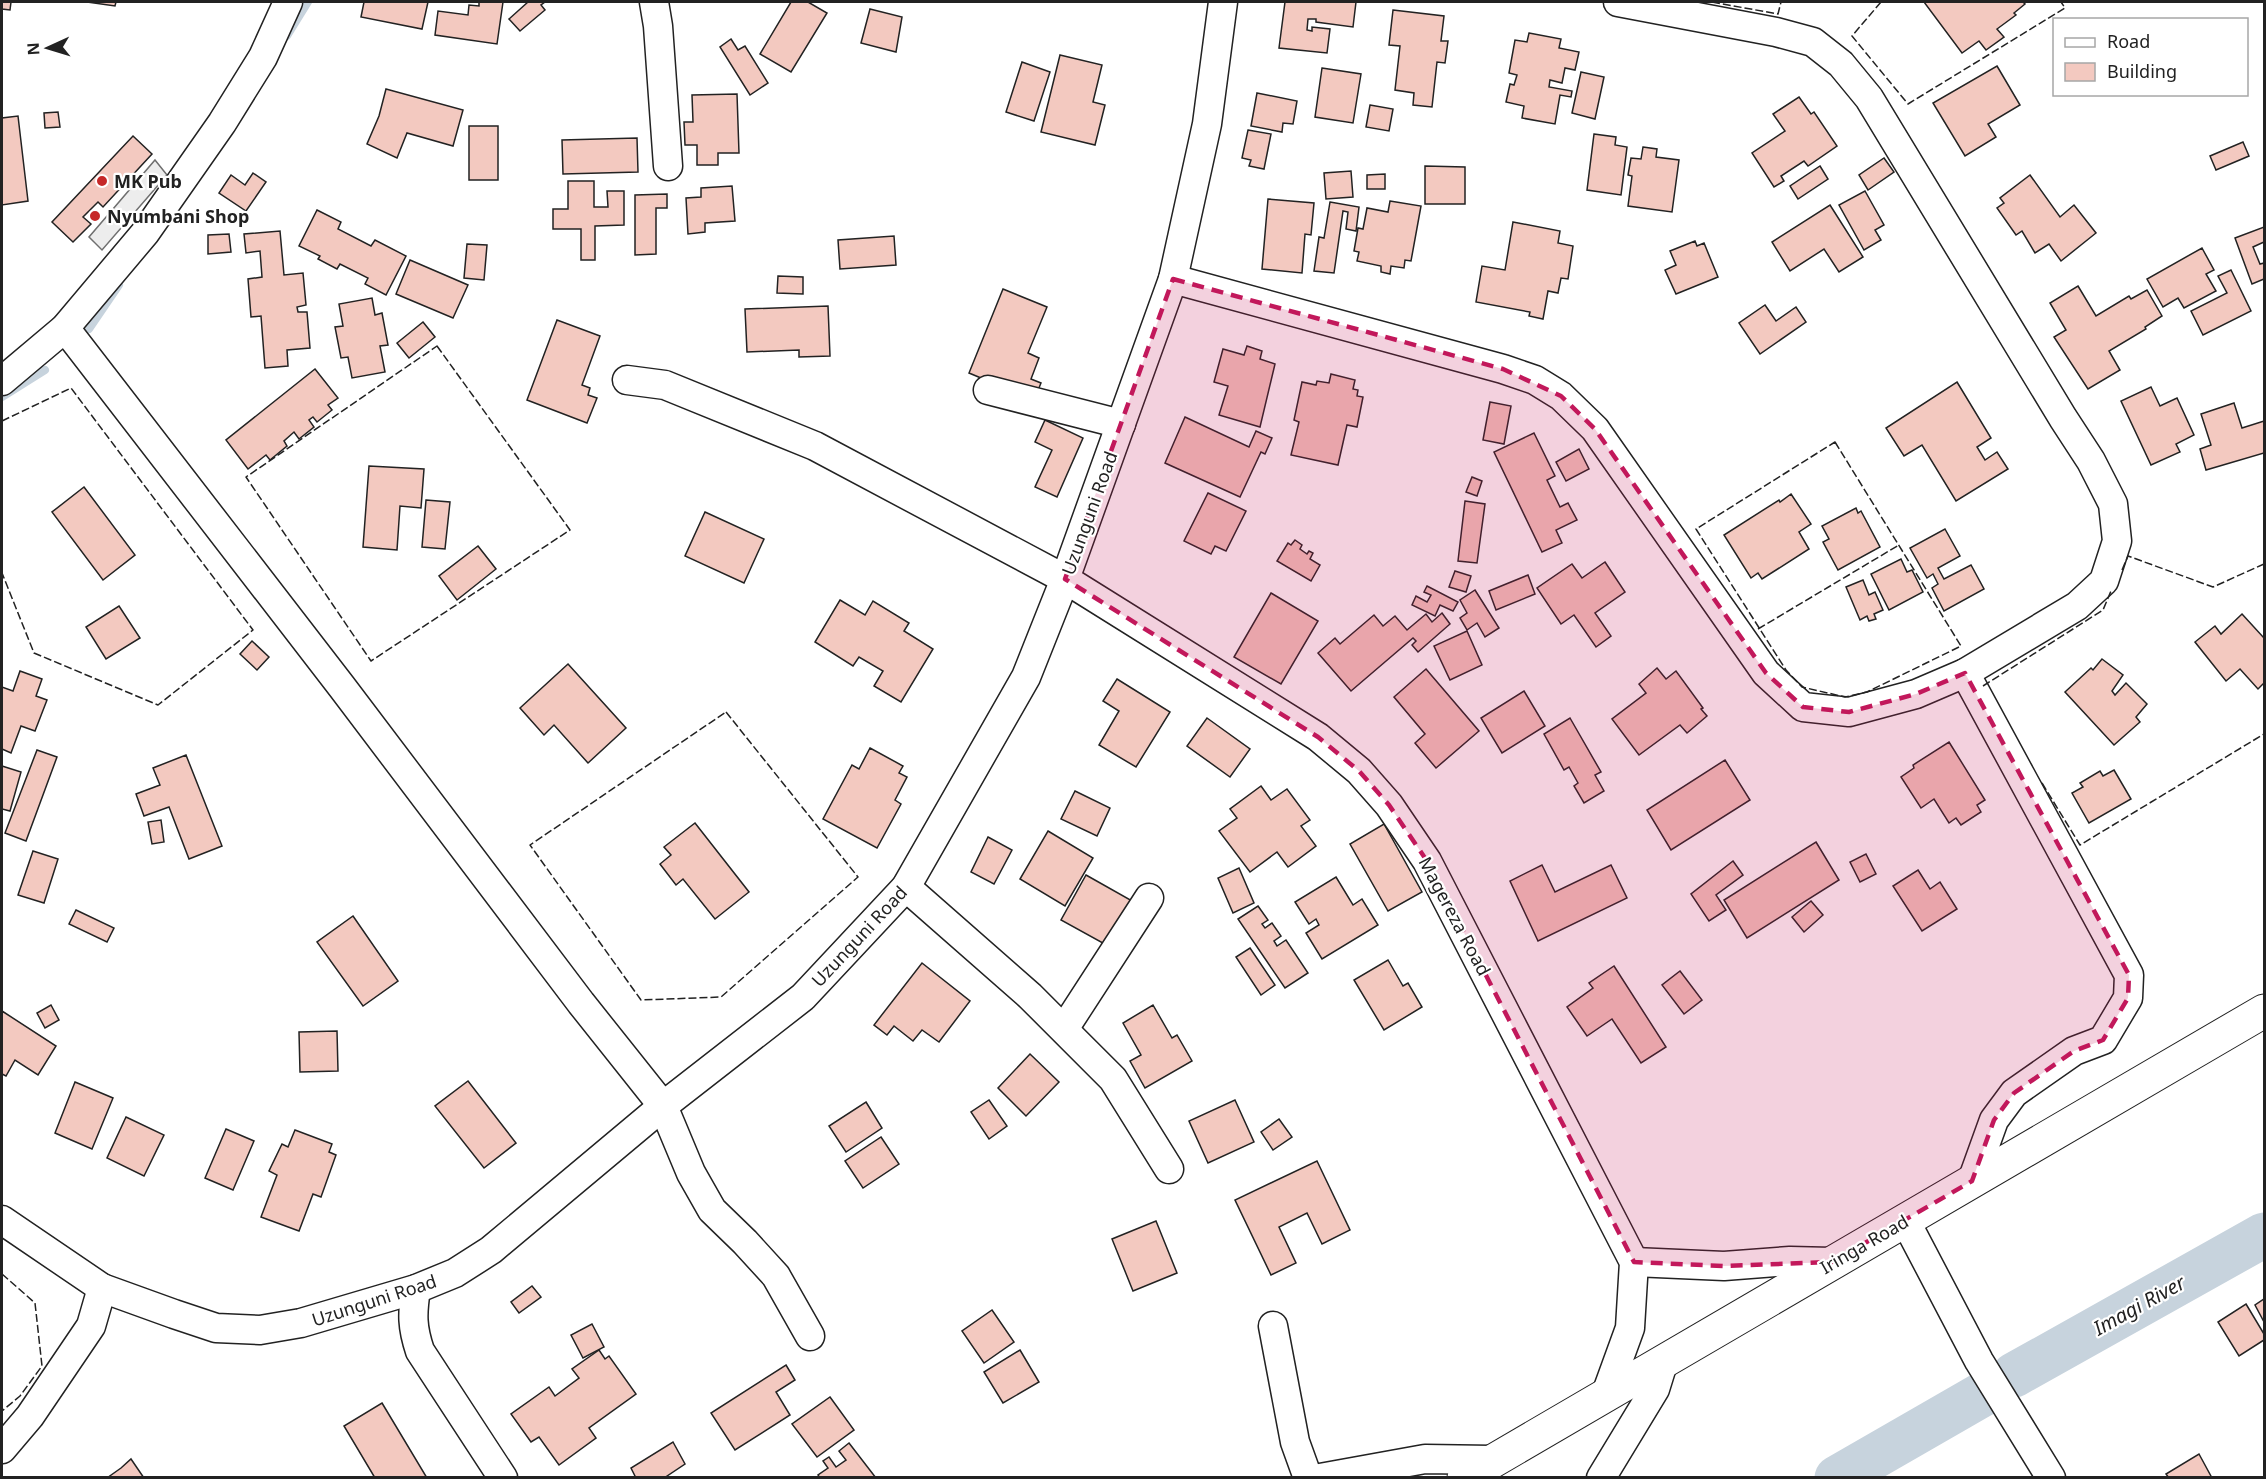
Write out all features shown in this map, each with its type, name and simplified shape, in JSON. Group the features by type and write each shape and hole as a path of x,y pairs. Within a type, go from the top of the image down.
{"highway":[{"name":"Iringa Road","path":"1464,1478 2265,1011"}],"street":[{"path":"2,381 65,328 145,233 222,123 264,57 288,2"},
{"path":"654,2 658,26 668,166"},
{"name":"Uzunguni Road","path":"2,1220 102,1288 216,1328 260,1330 301,1323 416,1289 455,1273 491,1250 663,1106 803,996 906,887 1026,677 1065,579 1173,279 1207,124 1223,2"},
{"path":"1173,279 1503,369 1535,380 1561,396 1595,429 1766,673 1803,707 1849,712 1916,694 1965,673 2077,606 2104,580 2117,541 2113,504 2091,461 1869,98 1841,64 1813,42 1776,32 1618,2"},
{"path":"65,328 349,696 581,1003 663,1106 691,1173 712,1210 776,1276 810,1336"},
{"name":"Magereza Road","path":"627,380 665,385 815,446 1065,579 1318,737 1359,771 1389,805 1427,861 1634,1262"},
{"path":"988,390 1121,424"},
{"path":"1965,673 2130,975 2128,998 2103,1040 2074,1051 2014,1093 1994,1120 1972,1181"},
{"path":"906,887 1030,996 1113,1079 1169,1169"},
{"path":"1064,1029 1149,898"},
{"path":"1905,1220 1979,1362 2051,1478"},
{"path":"1606,1394 1630,1328 1634,1262 1724,1266 1791,1261 1832,1262"},
{"path":"2,1449 30,1416 91,1326 102,1288"},
{"path":"416,1289 412,1315 414,1335 420,1351 503,1478"},
{"path":"1273,1326 1295,1442 1308,1478"},
{"path":"1601,1478 1655,1389 1664,1360"},
{"path":"1320,1478 1425,1459 1492,1460"}],"highlighted area":[{"path":"1173,279 1503,369 1561,396 1595,429 1766,673 1803,707 1849,712 1916,694 1965,673 2129,975 2128,998 2103,1040 2074,1051 2014,1093 1994,1120 1972,1181 1832,1262 1724,1266 1634,1262 1427,861 1389,805 1359,771 1318,737 1065,579"}],"shaded area":[{"path":"155,160 167,175 102,250 89,237"}],"building":[{"path":"2,2 11,2 10,10 2,9"},
{"path":"87,2 116,2 115,6"},
{"path":"364,2 428,2 422,29 361,17"},
{"path":"479,2 503,2 497,44 435,35 438,11 468,15 469,5 479,6"},
{"path":"528,2 545,2 541,5 545,10 520,31 509,19"},
{"path":"791,2 808,2 827,13 791,72 760,54"},
{"path":"1285,2 1356,2 1353,27 1308,19 1307,30 1312,31 1312,27 1330,29 1327,53 1279,48"},
{"path":"1924,2 2023,2 2025,4 2014,13 2016,15 1997,29 2004,37 1986,50 1979,41 1962,53"},
{"path":"870,9 902,17 896,52 861,43"},
{"path":"1393,10 1444,16 1441,41 1448,41 1445,63 1437,62 1432,107 1413,105 1414,93 1395,90 1400,46 1389,45"},
{"path":"1529,33 1561,39 1559,48 1579,52 1575,70 1565,68 1562,83 1550,80 1549,87 1572,91 1571,97 1560,95 1555,124 1522,118 1524,106 1506,102 1510,84 1514,85 1517,75 1509,73 1515,40 1527,42"},
{"path":"731,39 738,50 745,46 768,83 750,95 720,47"},
{"path":"1060,55 1102,65 1093,102 1105,105 1095,145 1041,132"},
{"path":"1022,62 1050,72 1034,121 1006,112"},
{"path":"1997,66 2020,105 1988,124 1996,137 1965,156 1933,103"},
{"path":"1322,68 1361,74 1353,123 1315,117"},
{"path":"1581,72 1604,77 1595,119 1572,113"},
{"path":"386,89 463,110 453,146 407,133 397,158 367,144 379,116"},
{"path":"1257,93 1297,101 1293,124 1283,123 1282,132 1251,126"},
{"path":"737,94 739,153 718,153 718,165 697,165 697,145 685,145 684,122 693,122 692,95"},
{"path":"1799,97 1811,114 1814,112 1837,146 1808,166 1804,161 1781,176 1784,181 1774,187 1752,153 1785,131 1773,114"},
{"path":"1370,105 1393,109 1389,131 1366,127"},
{"path":"58,112 60,127 45,128 44,113"},
{"path":"18,116 28,201 2,205 2,118"},
{"path":"469,126 498,126 498,180 469,180"},
{"path":"1248,130 1271,134 1264,169 1249,166 1251,160 1242,158"},
{"path":"1594,134 1616,137 1615,145 1627,147 1621,195 1587,190"},
{"path":"133,136 152,154 103,207 98,202 83,217 91,224 73,242 52,222"},
{"path":"637,138 638,172 563,174 562,140"},
{"path":"2243,142 2249,156 2216,170 2210,156"},
{"path":"1643,147 1657,149 1656,157 1679,160 1672,212 1628,206 1632,176 1628,175 1631,158 1641,159"},
{"path":"1884,158 1894,172 1868,190 1859,175"},
{"path":"1425,166 1465,167 1465,204 1425,204"},
{"path":"1820,166 1828,179 1798,199 1790,186"},
{"path":"1351,171 1353,197 1326,199 1324,173"},
{"path":"253,173 266,182 246,211 219,193 231,175 245,185"},
{"path":"1385,174 1385,189 1367,189 1367,175"},
{"path":"2030,175 2060,217 2074,205 2096,233 2061,261 2049,244 2035,253 2022,231 2016,235 1997,208 2004,203 2000,198"},
{"path":"568,181 594,181 594,207 608,207 607,191 624,191 624,225 595,226 595,260 581,260 581,229 553,229 553,209 568,209"},
{"path":"732,186 735,221 705,223 705,232 688,234 686,198 701,197 701,188"},
{"path":"1865,191 1884,225 1875,230 1881,240 1864,250 1839,205"},
{"path":"667,194 667,208 656,208 656,254 635,255 635,195"},
{"path":"1268,199 1314,203 1311,235 1305,234 1302,273 1262,269"},
{"path":"1390,201 1421,206 1411,261 1405,260 1404,268 1391,266 1390,274 1381,272 1381,266 1357,261 1359,252 1354,251 1358,228 1363,229 1367,208 1388,212"},
{"path":"1330,202 1359,207 1356,231 1346,229 1348,212 1343,211 1334,273 1314,271 1319,237 1324,238"},
{"path":"1830,205 1863,257 1839,272 1824,249 1790,271 1772,242"},
{"path":"317,210 341,222 338,229 371,246 375,240 406,256 386,295 365,284 368,278 340,264 337,269 318,259 320,256 299,246"},
{"path":"1513,222 1560,231 1558,243 1573,246 1568,279 1561,278 1558,293 1548,291 1543,319 1529,316 1530,312 1476,302 1482,266 1505,270"},
{"path":"2264,227 2264,242 2253,247 2260,264 2264,263 2264,279 2252,284 2235,238"},
{"path":"280,231 284,275 303,273 306,305 297,307 298,312 307,312 310,348 287,350 288,366 265,368 261,316 251,317 248,279 262,277 260,251 246,253 244,234"},
{"path":"229,234 231,252 208,254 208,235"},
{"path":"894,236 896,265 840,269 838,240"},
{"path":"1695,241 1697,246 1704,243 1718,277 1676,294 1665,270 1676,265 1670,251"},
{"path":"467,244 487,245 484,280 464,278"},
{"path":"2202,248 2214,270 2206,274 2216,291 2184,308 2178,298 2163,307 2147,279"},
{"path":"410,260 468,285 453,318 396,294"},
{"path":"2231,270 2251,311 2203,335 2191,311 2227,293 2218,276"},
{"path":"778,276 803,277 803,294 777,293"},
{"path":"2078,286 2096,316 2129,296 2131,299 2147,290 2162,316 2145,327 2146,329 2109,351 2120,370 2088,389 2054,337 2066,330 2050,303"},
{"path":"1003,289 1047,307 1028,353 1039,358 1031,379 1041,383 1034,400 969,373"},
{"path":"372,298 375,315 382,313 388,345 380,346 385,372 352,378 348,357 341,358 335,327 343,326 339,304"},
{"path":"1765,305 1776,321 1796,307 1806,322 1760,354 1739,323"},
{"path":"828,306 830,356 799,357 799,350 747,352 745,309"},
{"path":"557,320 600,336 582,385 590,388 588,395 597,398 587,423 527,400"},
{"path":"423,322 435,337 409,358 397,343"},
{"path":"1247,346 1262,351 1260,359 1275,364 1260,427 1219,415 1228,386 1214,382 1223,349 1244,355"},
{"path":"315,369 338,398 328,405 332,410 317,422 313,417 309,420 314,427 299,439 294,432 284,441 287,446 270,460 266,455 248,469 226,440"},
{"path":"1331,374 1355,380 1353,389 1358,390 1357,396 1363,397 1357,427 1347,425 1338,465 1291,455 1299,422 1294,420 1302,382 1316,385 1317,381 1329,383"},
{"path":"1957,382 1991,438 1977,447 1985,460 1997,452 2008,469 1956,501 1922,445 1904,456 1886,428"},
{"path":"2151,387 2160,406 2177,398 2194,435 2176,444 2180,452 2151,465 2121,401"},
{"path":"1490,402 1511,406 1504,444 1483,440"},
{"path":"2234,403 2242,428 2264,421 2264,453 2206,470 2200,449 2211,445 2201,414"},
{"path":"1185,417 1249,447 1256,431 1272,438 1265,454 1261,452 1240,497 1165,463"},
{"path":"1045,420 1083,438 1057,497 1035,487 1052,450 1035,442"},
{"path":"1534,433 1555,476 1547,480 1560,507 1568,503 1577,520 1556,530 1562,543 1542,552 1494,452"},
{"path":"1579,449 1589,469 1566,481 1556,462"},
{"path":"369,466 424,469 421,508 400,506 397,550 363,547"},
{"path":"1472,477 1482,481 1477,496 1466,492"},
{"path":"84,487 135,555 103,580 52,512"},
{"path":"1208,493 1246,511 1226,551 1215,546 1211,554 1184,541"},
{"path":"1791,494 1811,524 1799,532 1809,549 1762,579 1758,573 1751,578 1724,535"},
{"path":"426,500 450,502 445,549 422,547"},
{"path":"1465,501 1485,504 1477,563 1458,561"},
{"path":"1856,508 1858,513 1861,511 1880,547 1838,570 1823,542 1829,539 1822,526"},
{"path":"705,512 764,539 744,583 685,556"},
{"path":"1945,529 1960,556 1938,568 1944,579 1971,565 1984,589 1944,611 1932,588 1938,584 1933,574 1927,578 1910,548"},
{"path":"1295,540 1302,545 1300,549 1307,554 1309,551 1313,553 1310,559 1320,565 1311,581 1277,561 1288,543 1291,545"},
{"path":"478,546 496,569 457,600 439,576"},
{"path":"1901,559 1907,572 1912,570 1923,592 1889,610 1871,574"},
{"path":"1605,562 1625,592 1595,613 1611,636 1596,647 1574,615 1561,624 1537,588 1572,564 1582,578"},
{"path":"1455,571 1471,576 1466,592 1449,587"},
{"path":"1528,575 1535,594 1496,610 1489,591"},
{"path":"1863,580 1869,595 1875,592 1883,610 1874,614 1876,619 1869,621 1867,616 1860,620 1846,587"},
{"path":"1427,586 1458,602 1453,611 1440,605 1435,616 1412,605 1416,596 1427,602 1431,595 1424,592"},
{"path":"1475,590 1499,628 1485,637 1477,623 1467,630 1460,618 1467,613 1460,600"},
{"path":"1271,593 1318,621 1281,684 1234,657"},
{"path":"840,600 865,615 873,601 909,623 904,631 933,649 901,702 874,686 883,671 859,657 853,666 815,642"},
{"path":"119,606 140,638 106,659 86,627"},
{"path":"1442,613 1450,624 1418,652 1412,645 1416,641 1413,638 1351,691 1318,653 1335,638 1340,644 1374,615 1383,626 1395,616 1407,630 1426,614 1432,622"},
{"path":"2242,614 2264,638 2264,683 2258,689 2240,669 2226,681 2195,642 2215,626 2221,634"},
{"path":"1467,631 1482,665 1450,680 1434,646"},
{"path":"252,641 269,657 257,670 240,654"},
{"path":"2102,659 2123,675 2112,691 2115,695 2126,683 2147,704 2136,717 2140,722 2114,745 2065,692 2091,668 2093,670"},
{"path":"568,664 626,728 588,763 554,725 544,735 520,708"},
{"path":"1657,668 1666,679 1676,671 1707,716 1687,733 1680,725 1639,755 1612,719 1646,693 1639,684"},
{"path":"1426,669 1479,731 1436,768 1415,743 1425,734 1394,697"},
{"path":"20,671 42,679 36,696 47,700 35,731 21,726 11,753 2,749 2,687 13,691"},
{"path":"1117,679 1170,712 1136,767 1099,745 1119,711 1103,701"},
{"path":"1524,691 1545,726 1502,753 1481,718"},
{"path":"1207,718 1250,749 1230,777 1187,746"},
{"path":"1570,718 1601,772 1595,775 1604,791 1584,803 1574,786 1578,783 1569,767 1564,770 1544,734"},
{"path":"1949,742 1985,800 1977,805 1981,812 1961,825 1956,818 1949,823 1934,799 1921,808 1901,777 1914,768 1913,765"},
{"path":"870,748 903,766 899,773 907,777 895,800 901,804 877,848 823,819 852,765 859,769"},
{"path":"37,750 57,757 26,841 5,833"},
{"path":"186,755 222,846 189,859 169,807 144,816 136,794 160,785 153,768"},
{"path":"1725,760 1750,800 1671,850 1647,810"},
{"path":"2,766 21,772 10,811 2,809"},
{"path":"2114,770 2131,799 2089,823 2072,793 2083,787 2080,783 2100,771 2103,776"},
{"path":"1261,786 1271,800 1287,789 1310,820 1301,826 1316,846 1288,867 1277,852 1250,872 1219,831 1237,818 1230,809"},
{"path":"1075,791 1110,808 1097,836 1061,819"},
{"path":"161,820 164,842 152,844 148,822"},
{"path":"695,823 749,892 715,919 683,879 676,885 660,864 671,855 664,847"},
{"path":"1384,824 1422,892 1388,911 1350,844"},
{"path":"1048,831 1093,858 1065,906 1020,879"},
{"path":"988,837 1012,850 994,884 971,872"},
{"path":"1816,842 1839,880 1747,938 1724,900"},
{"path":"33,851 58,859 44,903 18,895"},
{"path":"1866,854 1876,874 1860,882 1850,862"},
{"path":"1733,861 1743,875 1716,895 1726,910 1709,921 1691,894"},
{"path":"1542,865 1555,892 1611,865 1627,898 1538,941 1510,881"},
{"path":"1239,868 1254,903 1233,913 1218,878"},
{"path":"1918,870 1930,889 1940,882 1957,909 1922,931 1893,886"},
{"path":"1086,875 1134,902 1110,947 1061,920"},
{"path":"1336,877 1353,905 1362,899 1378,925 1322,959 1306,933 1319,925 1316,919 1309,924 1295,902"},
{"path":"1811,901 1823,915 1804,932 1792,917"},
{"path":"1258,906 1268,920 1262,924 1265,928 1272,923 1281,936 1274,941 1277,946 1286,940 1308,973 1285,988 1238,919"},
{"path":"76,910 114,928 107,942 69,924"},
{"path":"353,916 398,981 363,1006 317,942"},
{"path":"1250,948 1275,985 1261,995 1236,957"},
{"path":"1388,960 1403,986 1408,983 1422,1007 1384,1030 1354,980"},
{"path":"922,963 970,1001 939,1042 922,1030 913,1041 894,1026 887,1035 874,1025"},
{"path":"1614,966 1666,1047 1641,1063 1612,1019 1587,1036 1567,1007 1593,988 1589,983"},
{"path":"1680,971 1702,1000 1684,1014 1662,985"},
{"path":"51,1005 59,1020 45,1028 37,1013"},
{"path":"1153,1005 1172,1038 1177,1035 1192,1061 1145,1088 1130,1061 1141,1055 1123,1023"},
{"path":"2,1011 56,1046 38,1075 15,1060 6,1076 2,1074"},
{"path":"337,1031 338,1071 300,1072 299,1032"},
{"path":"1030,1054 1059,1082 1026,1116 998,1088"},
{"path":"468,1081 516,1143 484,1168 435,1106"},
{"path":"75,1082 113,1098 92,1149 55,1133"},
{"path":"989,1100 1007,1126 989,1139 971,1112"},
{"path":"1235,1100 1254,1142 1208,1163 1189,1121"},
{"path":"866,1102 882,1128 846,1152 829,1126"},
{"path":"126,1117 164,1135 144,1176 107,1158"},
{"path":"1279,1119 1292,1137 1273,1150 1261,1132"},
{"path":"226,1129 254,1141 233,1190 205,1178"},
{"path":"295,1130 332,1144 329,1152 336,1155 321,1197 313,1194 299,1231 261,1217 277,1175 269,1171 282,1144 288,1147"},
{"path":"881,1137 899,1164 863,1188 845,1161"},
{"path":"1317,1161 1350,1230 1322,1244 1307,1213 1279,1227 1296,1263 1271,1275 1235,1200"},
{"path":"1156,1221 1177,1273 1133,1291 1112,1239"},
{"path":"532,1286 541,1297 519,1313 511,1302"},
{"path":"2264,1299 2264,1322 2255,1305"},
{"path":"2246,1304 2264,1334 2264,1340 2239,1356 2218,1322"},
{"path":"992,1310 1014,1342 984,1363 962,1331"},
{"path":"592,1324 604,1347 583,1358 571,1335"},
{"path":"599,1350 605,1359 609,1356 636,1394 589,1428 596,1438 559,1465 539,1437 531,1442 511,1414 549,1387 555,1396 579,1378 572,1369"},
{"path":"1020,1350 1039,1382 1003,1403 984,1372"},
{"path":"786,1365 795,1380 776,1392 790,1415 735,1450 711,1413"},
{"path":"830,1397 854,1430 817,1457 792,1424"},
{"path":"382,1403 427,1478 375,1478 344,1426"},
{"path":"673,1442 685,1464 664,1478 636,1478 631,1468"},
{"path":"849,1443 876,1478 820,1478 818,1475 828,1468 823,1461 829,1457 836,1467 846,1460 839,1451"},
{"path":"2199,1454 2212,1478 2169,1478 2166,1474"},
{"path":"131,1459 144,1478 107,1478 121,1468"}],"waterway":[{"path":"287,36 308,2"},
{"path":"89,329 119,285"},
{"path":"2,397 45,370"},
{"name":"Imagi River","path":"2014,1375 2264,1235"},
{"name":"Imagi River","path":"1837,1478 1983,1394"}],"fence":[{"path":"1712,2 1778,14 1781,2"},
{"path":"1881,2 1852,36 1908,104 2065,8 2061,2"},
{"path":"437,346 570,530 371,661 246,477 437,346"},
{"path":"2,421 71,388 253,630 158,705 34,653 2,573"},
{"path":"1835,442 1961,646 1867,692 1845,697 1802,687 1786,670 1696,529 1835,442"},
{"path":"1758,629 1899,545"},
{"path":"2122,570 2128,556 2213,587 2264,564"},
{"path":"1983,686 2103,610 2111,591"},
{"path":"726,712 858,877 721,997 641,1000 530,845 726,712"},
{"path":"2042,783 2080,845 2264,734"},
{"path":"2,1274 35,1303 42,1366 20,1396 2,1411"}],"place":[{"name":"MK Pub","path":"102,181"},
{"name":"Nyumbani Shop","path":"95,216"}]}
